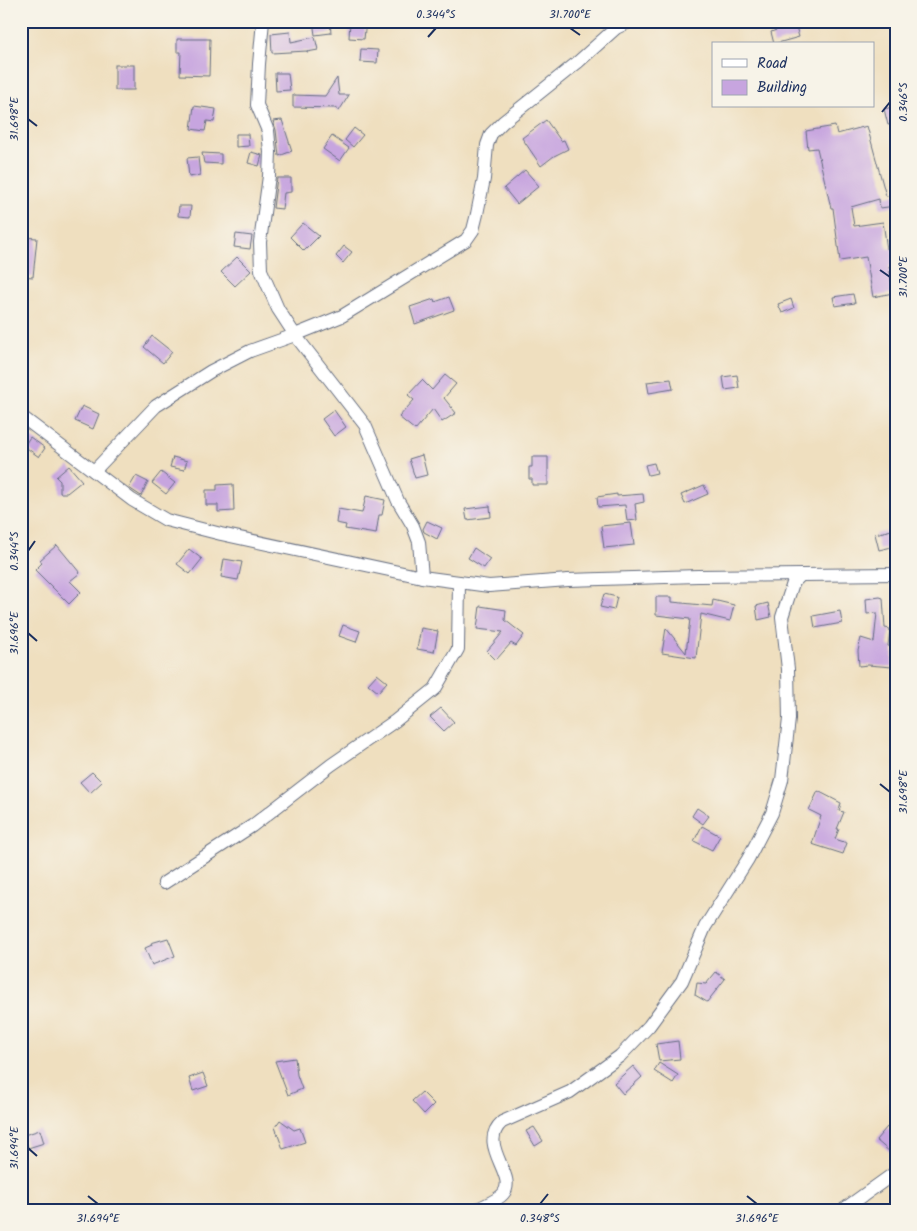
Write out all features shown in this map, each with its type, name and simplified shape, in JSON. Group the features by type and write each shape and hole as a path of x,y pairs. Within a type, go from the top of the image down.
{"street":[{"path":"263,21 257,106 268,131 270,152 269,176 260,242 261,270 278,310 295,335 365,425 398,501 413,526 419,542 422,577"},
{"path":"94,471 156,406 210,371 250,351 342,316 466,240 473,230 477,214 484,179 487,145 491,134 616,28 632,21"},
{"path":"21,416 132,500 166,520 422,577 489,586 568,580 896,574"},
{"path":"476,1210 501,1197 508,1184 494,1149 494,1132 497,1127 502,1122 570,1092 620,1056 650,1026 682,981 705,927 748,859 772,813 782,780 789,719 788,669 782,617 793,583 801,575"},
{"path":"164,883 252,826 331,765 395,722 435,689 458,649 459,582"},
{"path":"843,1210 896,1172"}],"building":[{"path":"313,21 330,21 331,33 315,35"},
{"path":"350,21 366,21 364,39 349,38"},
{"path":"795,23 799,37 774,42 771,32"},
{"path":"290,32 291,42 315,37 318,50 272,53 271,34"},
{"path":"177,39 210,39 209,76 180,75 181,52 177,52"},
{"path":"361,49 378,50 377,63 360,62"},
{"path":"115,65 134,65 134,90 115,90"},
{"path":"275,73 288,73 290,90 276,91"},
{"path":"337,78 339,95 349,95 339,111 335,108 293,107 293,95 325,96"},
{"path":"194,106 216,109 214,122 207,121 205,131 191,129"},
{"path":"896,106 896,123 888,125 884,109"},
{"path":"282,120 292,151 279,156 273,121"},
{"path":"546,120 561,141 564,140 568,149 554,156 541,166 522,138"},
{"path":"835,126 837,134 867,126 886,196 896,195 896,206 880,208 879,199 851,207 854,226 883,222 887,249 894,248 896,259 896,265 889,266 893,293 873,297 866,257 840,261 833,208 831,208 817,148 808,149 806,131"},
{"path":"354,128 363,135 353,147 345,140"},
{"path":"236,134 248,134 249,146 236,147"},
{"path":"332,136 349,148 340,161 323,149"},
{"path":"251,152 262,155 259,166 248,163"},
{"path":"202,153 221,154 221,164 204,163"},
{"path":"198,157 200,175 189,177 187,158"},
{"path":"525,170 539,186 517,204 504,188"},
{"path":"277,178 291,178 291,192 284,193 282,209 273,208"},
{"path":"179,206 191,206 190,217 178,216"},
{"path":"303,223 319,236 304,251 290,237"},
{"path":"236,234 252,236 250,249 234,247"},
{"path":"21,237 37,238 33,277 21,276"},
{"path":"344,246 352,252 343,263 336,256"},
{"path":"237,257 251,271 235,286 221,272"},
{"path":"853,294 855,303 835,306 833,297"},
{"path":"449,297 454,310 415,324 410,307 434,299 435,302"},
{"path":"791,299 794,308 782,313 778,304"},
{"path":"152,336 172,352 163,363 144,347"},
{"path":"445,375 456,384 444,398 456,413 442,422 433,409 415,430 399,417 414,400 408,395 422,380 432,390"},
{"path":"737,375 739,388 725,390 723,377"},
{"path":"671,379 673,389 649,393 647,382"},
{"path":"82,406 99,414 93,429 75,421"},
{"path":"334,410 346,427 334,436 322,419"},
{"path":"30,437 45,448 39,457 24,446"},
{"path":"422,455 427,475 415,478 409,459"},
{"path":"173,457 187,461 184,470 170,467"},
{"path":"532,457 548,457 548,485 532,485 532,479 529,479 529,467 532,467"},
{"path":"654,463 657,473 648,475 645,465"},
{"path":"69,466 82,481 67,493 60,493 60,481 56,477"},
{"path":"161,472 175,483 166,494 152,483"},
{"path":"136,476 148,482 141,496 129,488"},
{"path":"233,484 234,511 218,512 218,505 206,505 206,490 217,490 217,485"},
{"path":"704,485 708,494 685,504 681,495"},
{"path":"617,494 617,496 643,494 644,502 635,504 637,520 627,521 625,505 598,507 597,497"},
{"path":"366,496 385,500 382,515 379,515 376,534 345,529 346,525 336,523 338,509 362,513"},
{"path":"490,506 491,517 467,520 465,509"},
{"path":"427,521 442,528 437,539 424,532 423,529"},
{"path":"631,523 634,545 604,548 601,526"},
{"path":"896,529 896,546 879,550 875,534"},
{"path":"57,545 80,573 70,581 81,592 69,604 35,570 42,563 40,560"},
{"path":"474,548 490,559 484,568 468,558"},
{"path":"189,549 202,559 190,574 177,564"},
{"path":"224,559 242,562 238,580 221,577"},
{"path":"604,594 617,597 614,610 600,607"},
{"path":"656,597 672,597 672,602 712,606 713,600 734,605 730,621 701,614 696,658 662,653 666,628 686,653 690,619 656,615"},
{"path":"883,598 885,628 890,629 888,646 893,647 892,667 859,666 858,651 861,638 874,642 877,613 867,614 866,599"},
{"path":"768,603 771,617 758,620 756,606"},
{"path":"480,606 506,610 505,620 524,635 516,646 511,643 496,660 487,651 503,632 477,629"},
{"path":"840,611 842,623 815,628 813,616"},
{"path":"343,625 360,631 356,642 339,636"},
{"path":"421,628 438,631 434,652 417,649"},
{"path":"377,674 387,682 378,692 368,684"},
{"path":"441,708 454,722 444,731 430,717"},
{"path":"92,772 102,782 90,793 80,782"},
{"path":"818,791 841,803 839,811 844,812 835,839 847,843 843,854 812,844 821,816 809,810"},
{"path":"697,808 709,816 703,824 692,816"},
{"path":"702,826 720,836 712,850 694,841"},
{"path":"168,938 175,956 152,965 145,948 152,945 151,943"},
{"path":"716,972 725,979 707,1002 695,995 697,983 706,984"},
{"path":"678,1041 680,1059 659,1061 656,1044"},
{"path":"295,1058 297,1075 302,1089 288,1095 275,1061"},
{"path":"659,1063 678,1075 673,1083 654,1071"},
{"path":"633,1066 642,1077 623,1094 614,1083"},
{"path":"203,1073 208,1086 193,1091 189,1078"},
{"path":"422,1092 434,1104 424,1114 412,1101"},
{"path":"280,1120 294,1130 300,1128 305,1142 283,1149 275,1127"},
{"path":"534,1127 543,1141 535,1146 526,1131"},
{"path":"887,1127 896,1134 896,1144 890,1152 876,1140"},
{"path":"40,1130 44,1143 28,1148 24,1135"}]}
